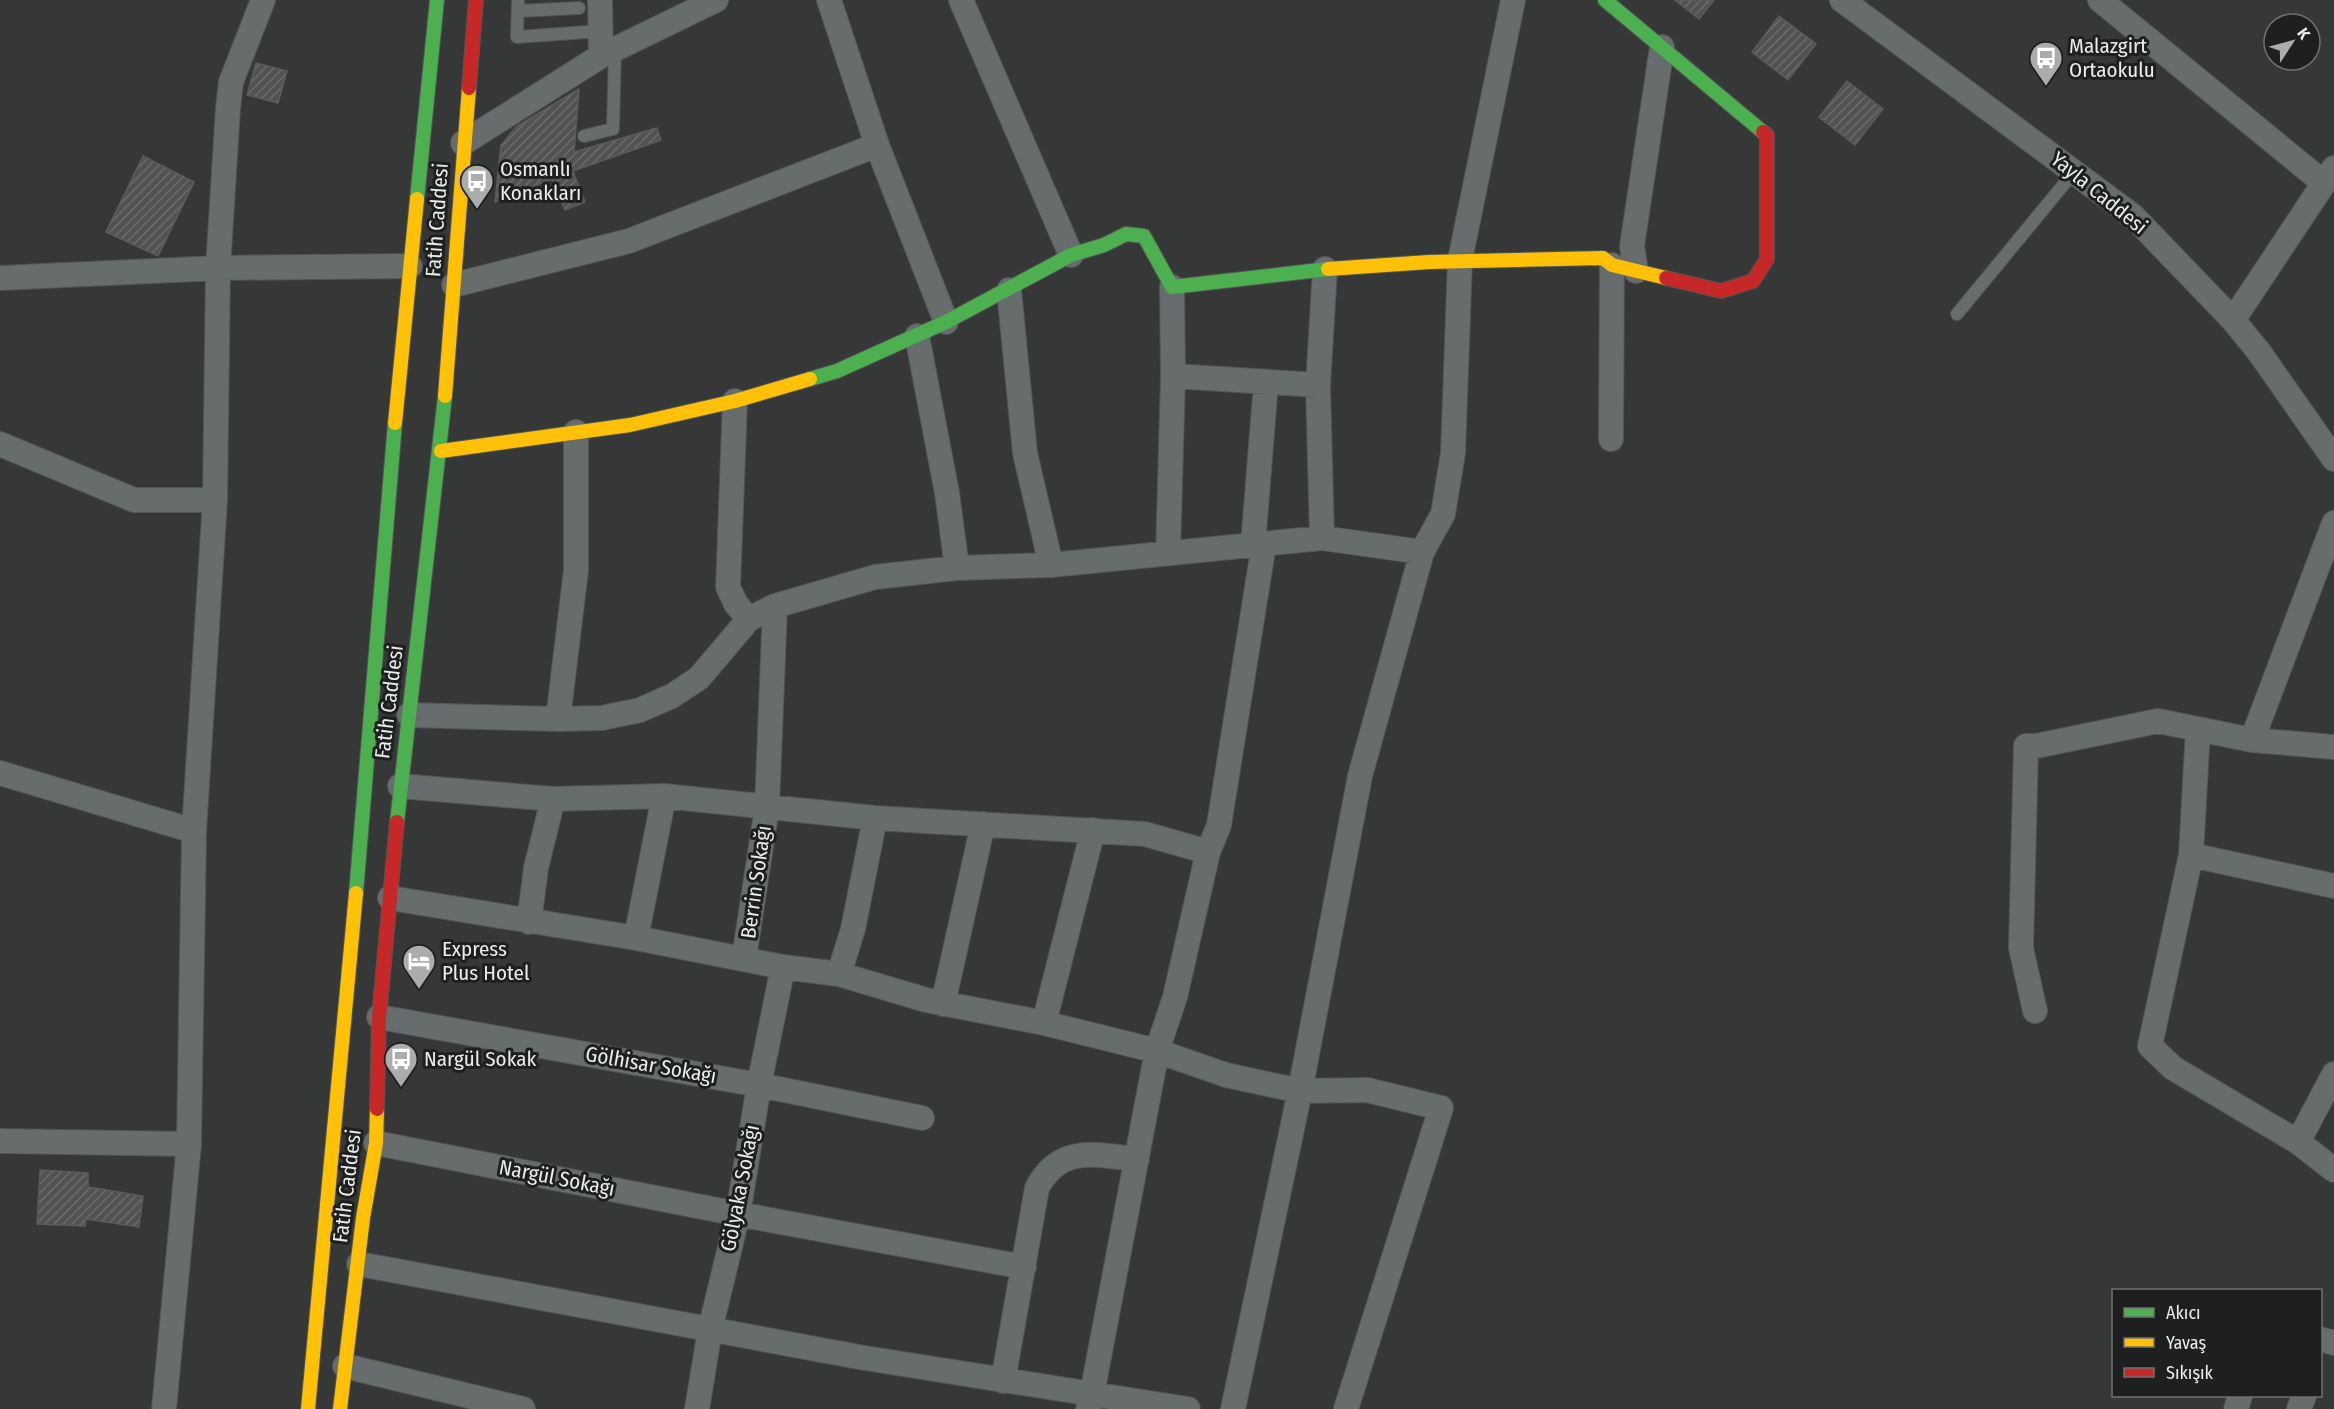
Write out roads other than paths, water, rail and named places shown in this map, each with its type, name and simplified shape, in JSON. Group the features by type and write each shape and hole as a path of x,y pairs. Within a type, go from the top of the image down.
{"main road":[{"name":"Fatih Caddesi","path":"308,1409 347,1009 410,266 437,0"},
{"name":"Fatih Caddesi","path":"340,1409 363,1218 376,1143 379,1017 400,786 441,451 463,143 476,0"},
{"path":"441,451 630,424 735,401 837,371 917,336 1009,290 1071,255 1104,245 1126,234 1144,236 1172,287 1212,285 1325,269 1460,260 1603,258 1612,265 1721,291 1753,280 1767,259 1767,135 1605,0"}],"street":[{"path":"164,1409 189,1144 194,831 215,500 218,268 231,82 263,0"},
{"path":"829,0 877,145 946,321"},
{"path":"961,0 1071,255"},
{"path":"1233,1409 1300,1091 1360,776 1422,552 1443,514 1453,453 1460,260 1513,0"},
{"name":"Yayla Caddesi","path":"1842,0 2133,216 2233,320 2259,352 2334,459"},
{"path":"2100,0 2329,175 2233,320"},
{"path":"463,143 606,46 707,2"},
{"path":"589,4 606,46"},
{"path":"1636,271 1632,246 1662,47"},
{"path":"454,285 629,241 877,145"},
{"path":"1611,439 1612,265"},
{"path":"0,278 218,268 410,266"},
{"path":"1322,538 1318,385 1325,269"},
{"path":"1168,553 1173,376 1172,287"},
{"path":"1009,290 1025,453 1051,565"},
{"path":"917,336 947,493 957,568"},
{"path":"1173,376 1318,385"},
{"path":"1090,1402 1157,1051 1175,998 1208,852 1219,825 1258,544 1266,383"},
{"path":"735,401 728,587 736,604 749,619"},
{"path":"558,719 576,570 576,432"},
{"path":"0,444 134,500 215,500"},
{"path":"2252,740 2334,523"},
{"path":"409,715 558,719 621,715 672,696 699,678 749,619 775,606 875,577 957,568 1051,565 1322,538 1422,552"},
{"name":"Berrin Sokağı","path":"744,958 767,807 775,606"},
{"path":"2035,1011 2021,948 2026,746 2036,746 2158,721 2252,740 2334,747"},
{"path":"2198,729 2191,855 2150,1046 2173,1068 2298,1142 2334,1170"},
{"path":"0,773 194,831"},
{"path":"400,786 552,799 664,796 875,818 1145,834 1208,852"},
{"path":"636,938 664,796"},
{"path":"529,922 536,868 552,799"},
{"path":"839,974 853,929 875,818"},
{"path":"943,1004 983,824"},
{"path":"1044,1023 1093,830"},
{"path":"2191,855 2334,886"},
{"path":"390,898 636,938 783,967 839,974 943,1004 1044,1023 1157,1051 1226,1075 1300,1091 1367,1090 1441,1108 1346,1409"},
{"name":"Gölyaka Sokağı","path":"697,1409 710,1329 738,1214 759,1085 783,967"},
{"name":"Gölhisar Sokağı","path":"379,1017 759,1085 922,1118"},
{"path":"2298,1142 2334,1074"},
{"path":"0,1141 189,1144"},
{"name":"Nargül Sokağı","path":"376,1143 738,1214 1024,1266"},
{"path":"1003,1381 1037,1188 1052,1168 1072,1156 1083,1154 1137,1160"},
{"path":"359,1264 1003,1381 1090,1402 1188,1409"},
{"path":"345,1366 522,1409"}],"lane":[{"path":"584,136 613,129 606,46 517,36 518,6 589,4"},
{"path":"1957,314 2074,172"}],"place":[{"name":"Malazgirt Ortaokulu","path":"2046,87"},
{"name":"Osmanlı Konakları","path":"477,210"},
{"name":"Express Plus Hotel","path":"419,990"},
{"name":"Nargül Sokak","path":"401,1088"}]}
